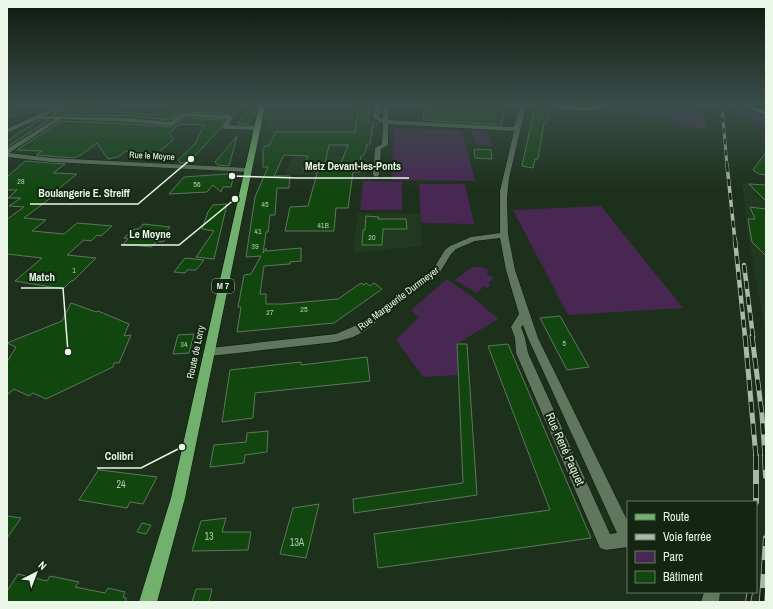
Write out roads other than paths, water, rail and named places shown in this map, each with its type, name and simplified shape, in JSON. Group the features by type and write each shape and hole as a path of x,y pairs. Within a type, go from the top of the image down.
{"main road":[{"name":"Route de Lorry","path":"148,602 175,510 256,134"}],"street":[{"path":"7,154 36,134"},
{"path":"376,175 378,148 385,145 385,134"},
{"name":"Rue René Paquet","path":"516,134 503,199 504,235 508,259 524,315 533,338 624,519 627,534"},
{"name":"Rue le Moyne","path":"7,154 52,160 248,170"},
{"name":"Rue Marguerite Durrmeyer","path":"210,352 324,340 349,334 361,328 436,270 454,246 478,238 504,235"},
{"name":"Rue René Paquet","path":"524,315 516,326 520,338 522,353 606,542 627,539"}],"railway":[{"path":"724,134 727,166"},
{"path":"727,165 735,241"},
{"path":"735,240 745,337"},
{"path":"744,265 753,337"},
{"path":"745,336 756,457"},
{"path":"752,336 762,415 765,457"},
{"path":"765,456 766,476"},
{"path":"756,457 756,501"},
{"path":"762,602 766,538"},
{"path":"748,602 750,593"}],"place":[{"name":"Boulangerie E. Streiff","path":"191,159"},
{"name":"Metz Devant-les-Ponts","path":"232,176"},
{"name":"Le Moyne","path":"235,199"},
{"name":"Match","path":"68,352"},
{"name":"Colibri","path":"182,447"}]}
